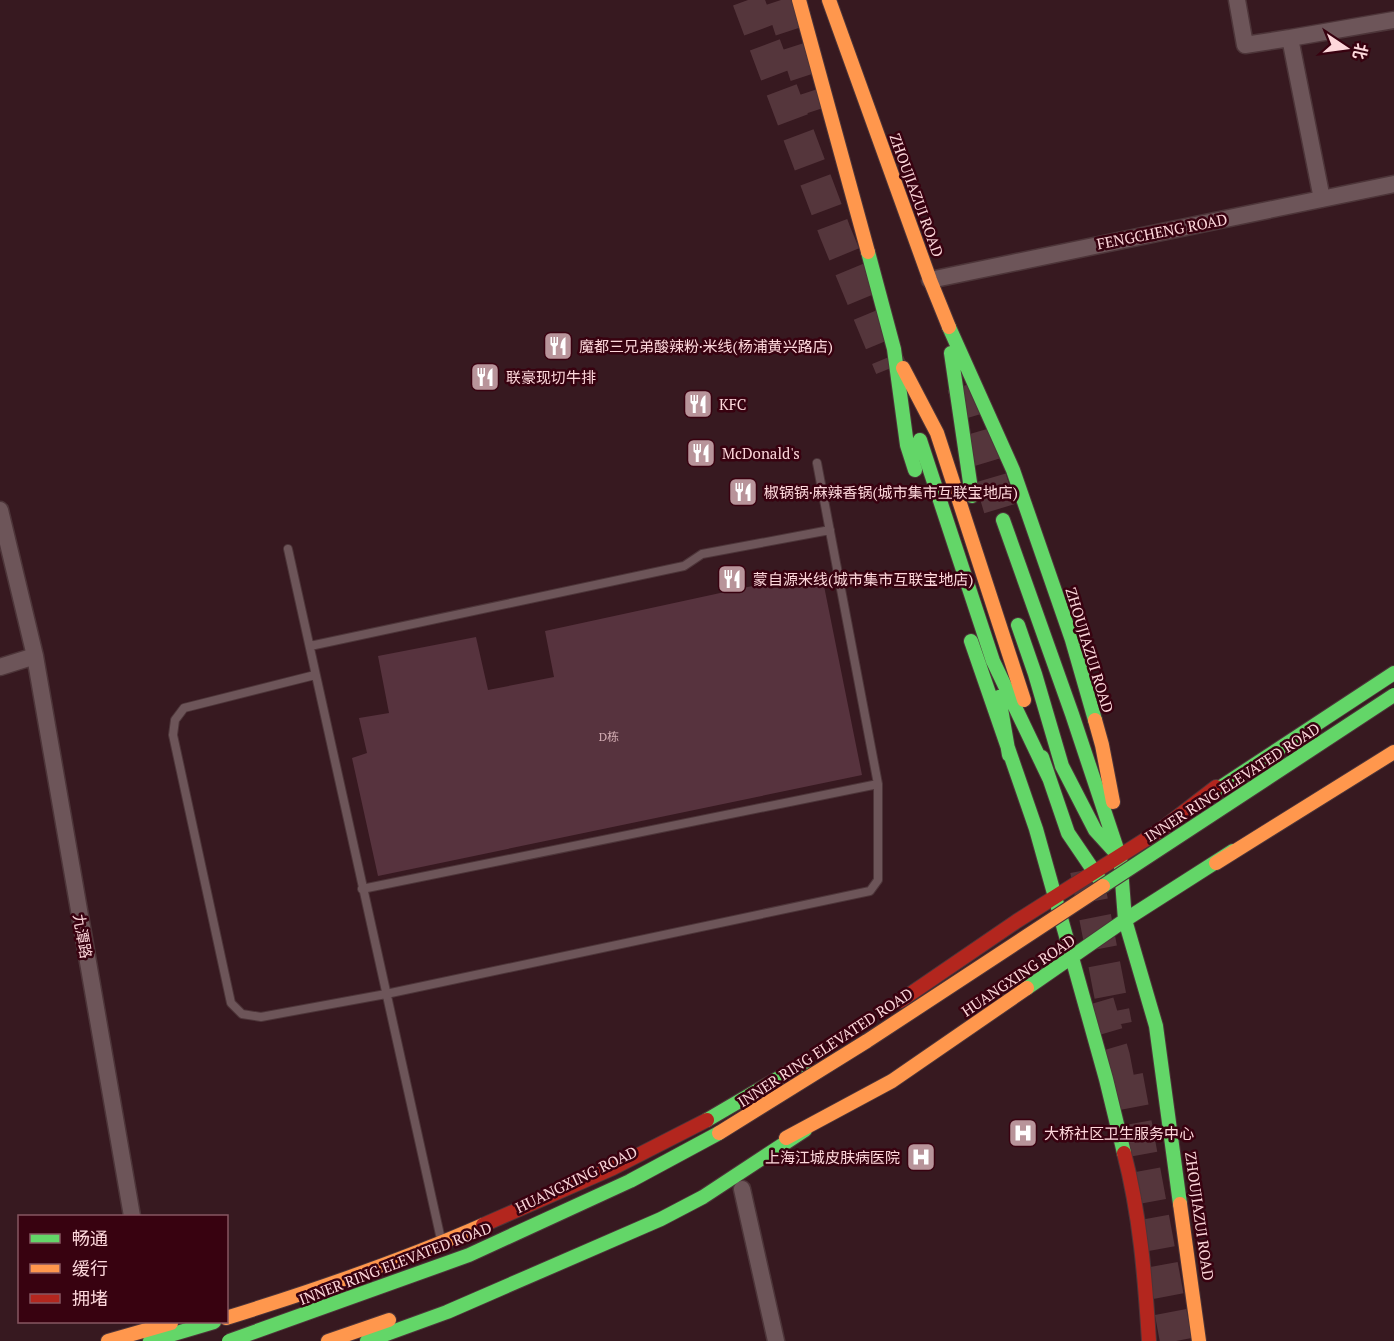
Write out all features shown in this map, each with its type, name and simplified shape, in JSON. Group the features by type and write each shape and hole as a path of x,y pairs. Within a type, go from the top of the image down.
{"main road":[{"path":"799,0 894,349 907,445 921,488"},
{"name":"ZHOUJIAZUI ROAD","path":"829,0 930,280 1013,470 1072,640 1102,745 1113,798 1125,920 1156,1026 1200,1341"},
{"path":"947,322 970,491 978,513"},
{"path":"894,349 937,433 1068,833 1125,920"},
{"path":"920,440 993,661 1049,778"},
{"path":"1002,520 1072,714 1120,858"},
{"path":"1012,609 1035,674 1062,766 1095,830 1120,858"},
{"path":"966,627 1036,829 1073,958 1134,1191 1149,1341"},
{"path":"1202,800 1250,755 1394,659"},
{"path":"993,661 1009,755"},
{"path":"885,1012 1056,897 1120,858 1202,800 1394,673"},
{"path":"1202,800 1260,774 1394,685"},
{"name":"INNER RING ELEVATED ROAD","path":"224,1339 469,1255 630,1181 724,1130 896,1022 1394,695"},
{"name":"HUANGXING ROAD","path":"713,1174 805,1130 892,1081 1125,920 1216,863 1394,739"},
{"path":"1216,863 1394,752"},
{"name":"HUANGXING ROAD","path":"1216,863 1293,831 1394,768"},
{"path":"1114,903 1134,890"},
{"path":"1056,942 1075,929"},
{"name":"HUANGXING ROAD","path":"637,1141 828,1048 857,1031"},
{"path":"228,1317 337,1283 431,1248 613,1168 710,1118 828,1048"},
{"name":"HUANGXING ROAD","path":"224,1339 471,1248 611,1181 642,1166 792,1079 828,1048"},
{"path":"367,1341 410,1327 661,1219 703,1197 805,1130"},
{"name":"HUANGXING ROAD","path":"737,1192 779,1160 805,1130"},
{"name":"HUANGXING ROAD","path":"228,1307 335,1278 469,1223 595,1161"},
{"path":"457,1293 609,1229 640,1213"},
{"path":"537,1288 693,1218"},
{"path":"328,1341 423,1306"},
{"path":"316,1332 385,1308"},
{"path":"108,1341 175,1323"},
{"path":"151,1330 206,1323"}],"street":[{"path":"1236,0 1245,45 1394,20"},
{"path":"1290,38 1323,199"},
{"name":"FENGCHENG ROAD","path":"930,280 1394,184"},
{"name":"九潭路","path":"0,510 35,656 132,1215"},
{"path":"0,667 35,656"},
{"path":"737,1192 776,1341"}],"lane":[{"path":"315,675 184,708 175,720 173,735 231,1003 242,1014 261,1017 386,994 870,891 878,880 878,784 817,463"},
{"path":"309,646 684,566 702,554 830,530"},
{"path":"288,549 440,1235"},
{"path":"362,889 878,784"}],"building":[{"path":"821,571 862,775 378,876 352,758 367,753 359,718 389,713 378,656 476,637 488,690 554,677 545,631"}],"tunnel":[{"path":"748,0 835,232 891,368"},
{"path":"781,0 817,110"},
{"path":"963,386 1003,520"},
{"path":"1086,870 1116,1025"},
{"path":"1098,1002 1114,1057 1122,1099"},
{"path":"1127,1076 1176,1341"}],"traffic: fast":[{"path":"868,252 894,349 907,445 915,470"},
{"path":"949,327 1013,470 1072,640 1095,720"},
{"path":"951,353 972,496"},
{"path":"920,440 993,661 1049,778"},
{"path":"1003,520 1120,858"},
{"path":"1018,625 1062,766 1095,830 1115,852"},
{"path":"971,641 1036,829 1106,1079 1124,1153"},
{"path":"1201,800 1394,673"},
{"path":"1103,886 1394,695"},
{"path":"999,697 1009,755"},
{"path":"1042,757 1068,833 1104,886"},
{"path":"1027,988 1125,920 1233,851"},
{"path":"1120,855 1125,920 1156,1026 1180,1204"},
{"path":"707,1120 806,1062"},
{"path":"367,1341 447,1312 661,1219 703,1197 805,1130"},
{"path":"229,1341 469,1255 630,1181 719,1133"},
{"path":"150,1341 211,1323"}],"traffic: slow":[{"path":"799,0 868,252"},
{"path":"829,0 949,327"},
{"path":"903,368 937,433 1024,700"},
{"path":"1095,720 1113,802"},
{"path":"1216,863 1394,752"},
{"path":"719,1133 867,1041 1103,886"},
{"path":"786,1138 892,1081 1027,988"},
{"path":"1180,1204 1199,1341"},
{"path":"228,1317 356,1275 483,1225"},
{"path":"328,1341 389,1320"},
{"path":"108,1341 171,1323"}],"traffic: jam":[{"path":"900,1001 1017,921 1159,831 1216,787"},
{"path":"483,1225 613,1168 707,1120"},
{"path":"1124,1153 1138,1223 1149,1341"}],"place":[{"name":"魔都三兄弟酸辣粉·米线(杨浦黄兴路店)","path":"558,346"},
{"name":"联豪现切牛排","path":"485,377"},
{"name":"KFC","path":"698,404"},
{"name":"McDonald's","path":"701,453"},
{"name":"椒锅锅·麻辣香锅(城市集市互联宝地店)","path":"743,492"},
{"name":"蒙自源米线(城市集市互联宝地店)","path":"732,579"},
{"name":"大桥社区卫生服务中心","path":"1023,1133"},
{"name":"上海江城皮肤病医院","path":"921,1157"}]}
